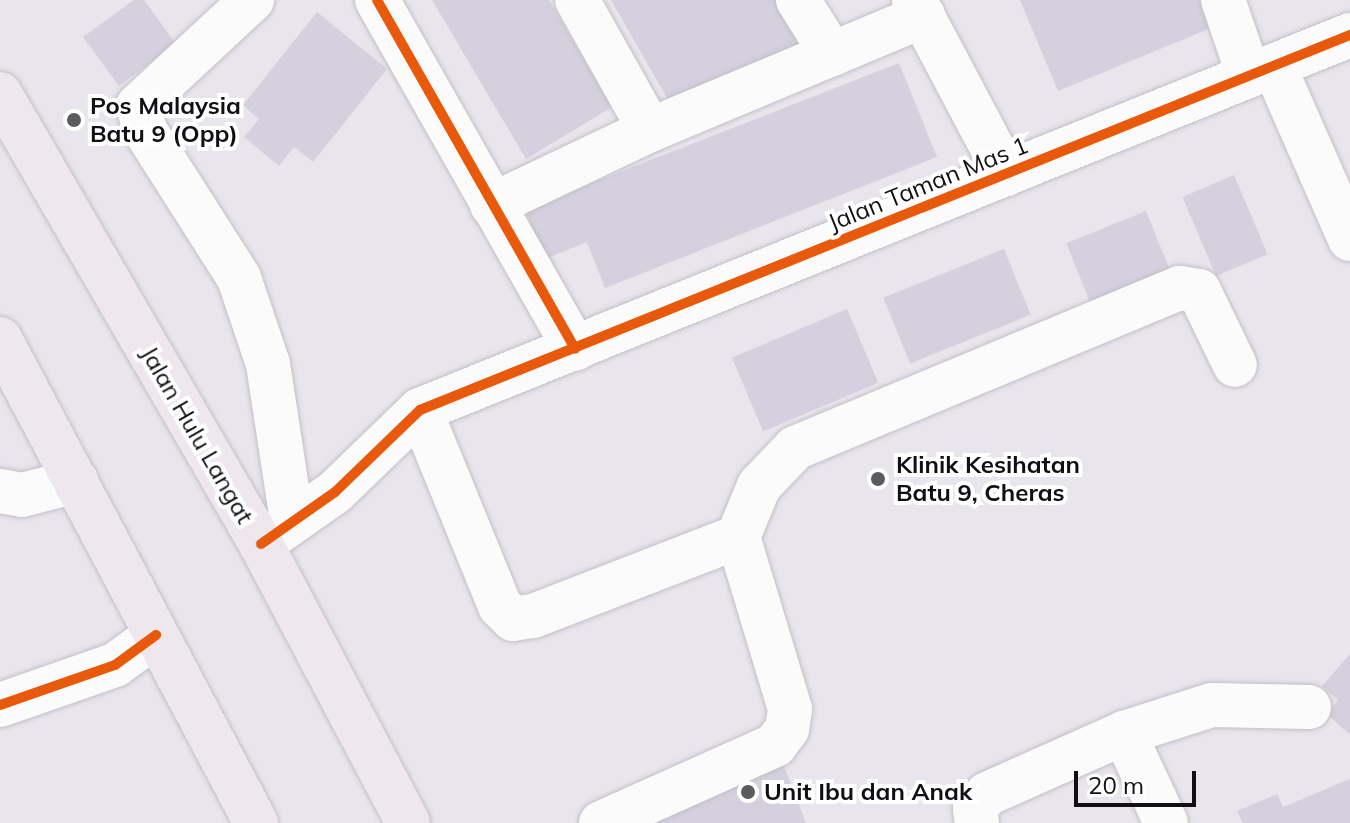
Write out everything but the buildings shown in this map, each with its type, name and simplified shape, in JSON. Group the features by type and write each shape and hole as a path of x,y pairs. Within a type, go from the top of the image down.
{"main road":[{"name":"Jalan Hulu Langat","path":"0,94 276,533 408,823"},
{"path":"0,339 256,823"}],"street":[{"path":"252,0 138,106 146,132 239,278 268,364 276,533"},
{"path":"377,0 575,349"},
{"path":"577,0 650,130"},
{"path":"798,0 832,54"},
{"path":"1223,0 1350,239"},
{"path":"492,205 650,130 832,54 918,8 1006,174"},
{"name":"Jalan Taman Mas 1","path":"420,410 1350,35"},
{"path":"601,823 775,745 787,729 790,709 738,537 759,486 795,448 1180,288 1199,291 1235,365"},
{"path":"276,533 335,492 420,410 500,606 513,619 533,616 738,537"},
{"path":"0,491 22,495 76,481"},
{"path":"0,705 115,665 156,635"},
{"path":"977,823 975,808 987,794 1124,733 1212,705 1309,707"},
{"path":"1124,733 1166,823"}],"cycle path":[{"path":"377,0 575,349"},
{"path":"261,544 335,492 420,410 1350,35"},
{"path":"0,705 115,665 156,635"}],"place":[{"name":"Pos Malaysia Batu 9 (Opp)","path":"74,120"},
{"name":"Klinik Kesihatan Batu 9, Cheras","path":"878,479"},
{"name":"Unit Ibu dan Anak","path":"748,792"}]}
